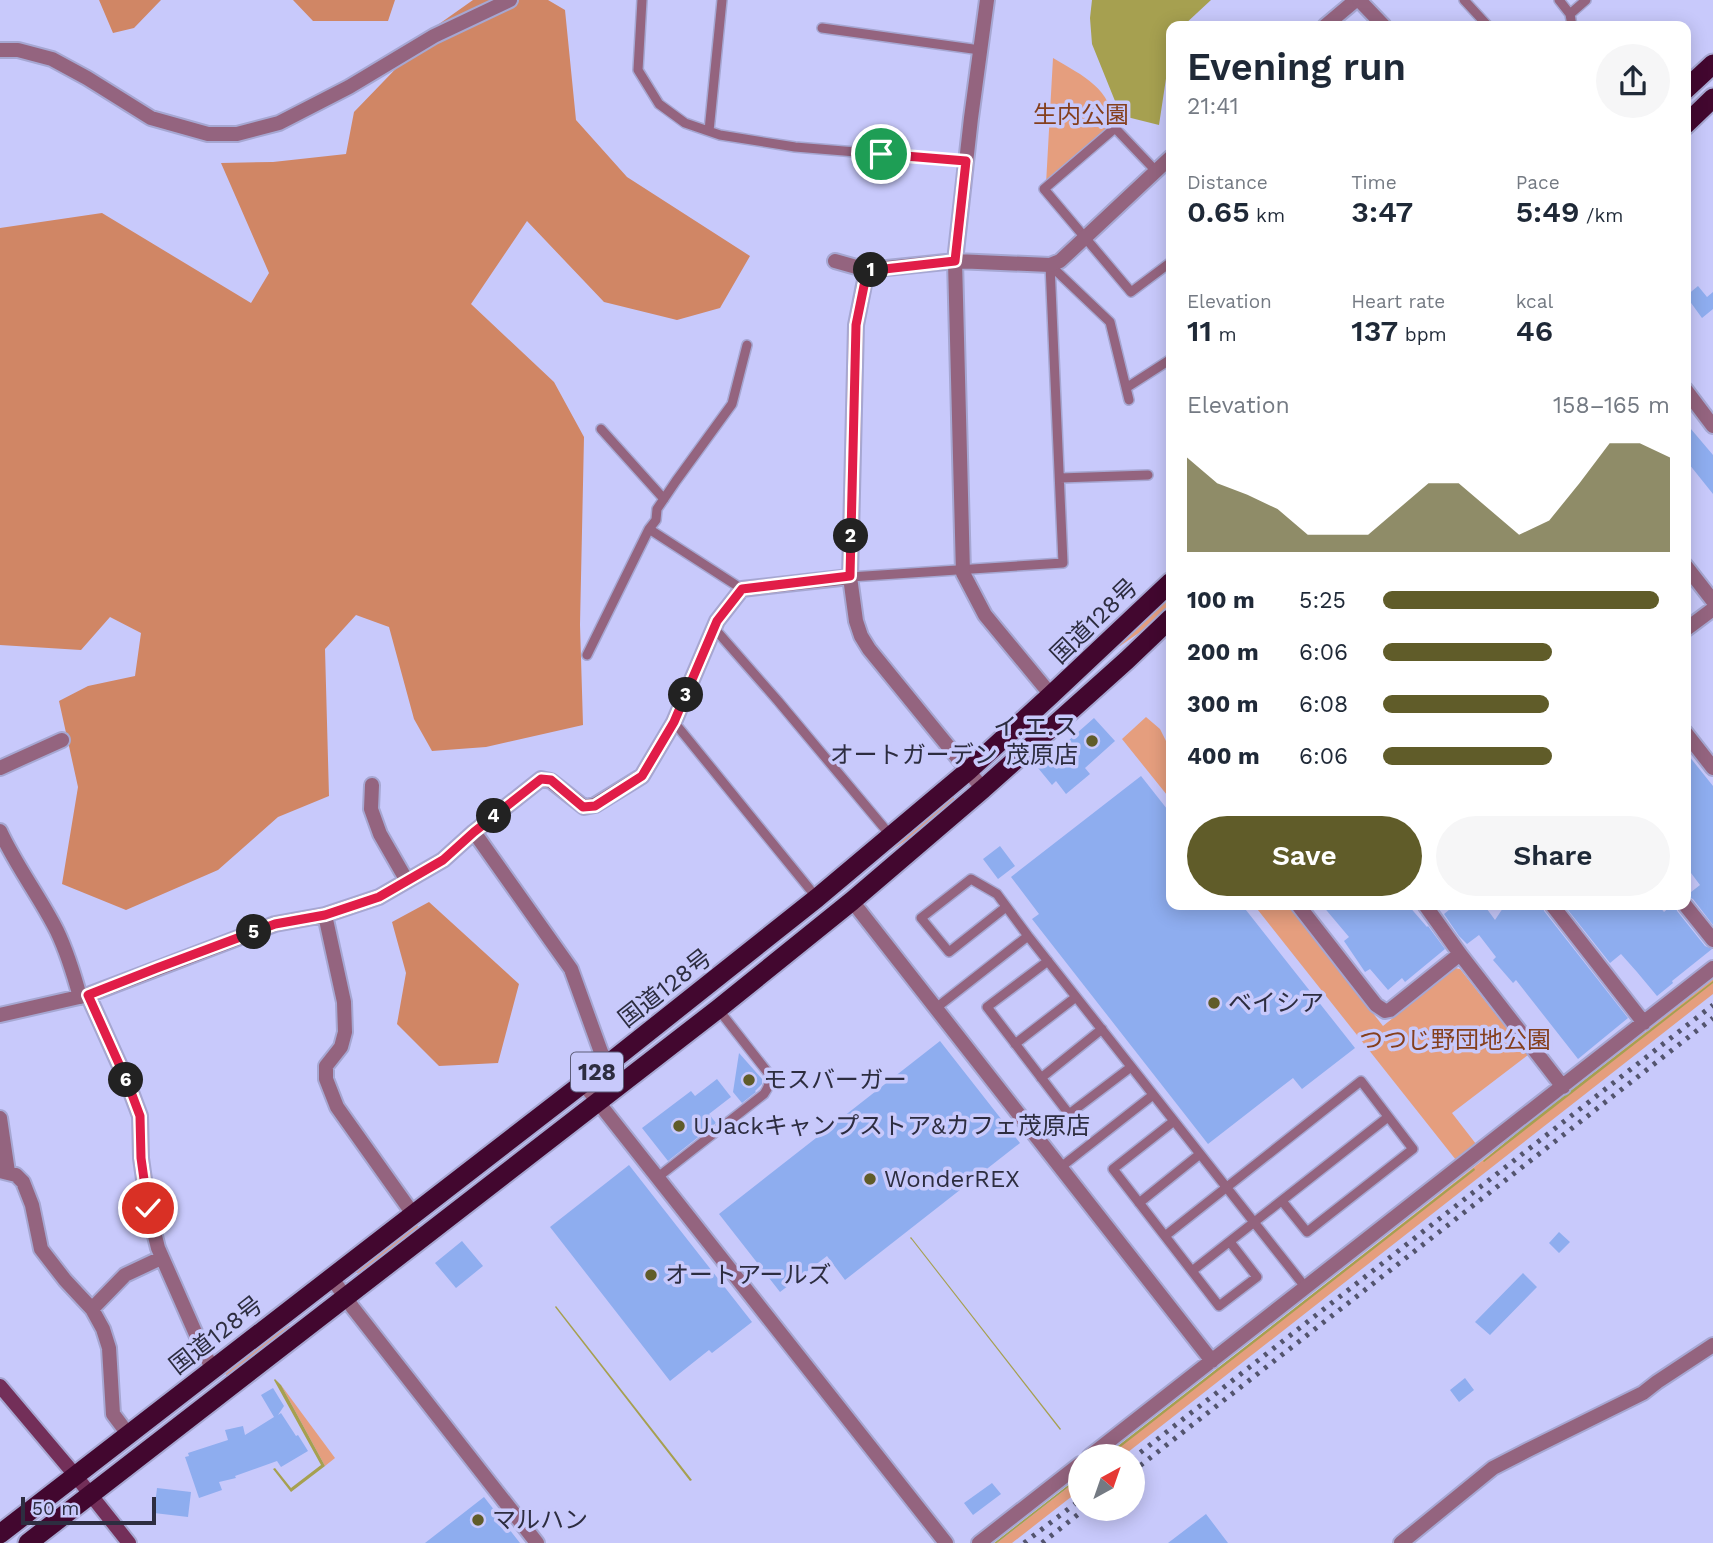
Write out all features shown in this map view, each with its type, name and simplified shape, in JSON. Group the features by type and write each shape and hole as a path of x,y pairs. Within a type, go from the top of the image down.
{"highway":[{"path":"1691,84 1713,64"},
{"path":"1691,119 1713,98"},
{"name":"国道128号","path":"0,1534 608,1064 817,898 968,771 1166,587"},
{"name":"国道128号","path":"28,1543 718,1009 852,901 983,789 1166,623"}],"main road":[{"path":"0,1386 129,1543"}],"street":[{"path":"0,50 18,50 52,59 151,118 208,134 237,134 279,123 349,87 434,36 510,0"},
{"path":"987,0 955,261 962,573 985,615 1051,695"},
{"path":"1331,21 1358,0 1379,21"},
{"path":"835,261 867,271 955,261 1051,265 1060,261 1166,161"},
{"path":"867,271 856,325 850,576 856,621 869,649 983,789"},
{"path":"1691,397 1713,426"},
{"path":"1691,573 1713,601"},
{"path":"0,1015 84,996 275,924 325,915 379,897 443,860 541,779 551,780 583,807 595,806 642,776 674,722 717,621 742,589 850,576"},
{"path":"1691,626 1713,609"},
{"path":"0,768 62,740"},
{"path":"1691,740 1713,768"},
{"path":"372,785 371,810 380,834 407,881"},
{"path":"0,831 4,846 57,930 84,996 128,1084 140,1116 141,1158 148,1208 161,1258 205,1357 213,1368"},
{"path":"474,832 571,969 601,1052 624,1082"},
{"path":"852,901 1212,1361"},
{"path":"1302,910 1385,1012 1460,954"},
{"path":"1429,910 1563,1087"},
{"path":"1556,910 1644,1023"},
{"path":"1689,910 1713,940"},
{"path":"325,915 344,1002 345,1032 341,1047 326,1066 326,1079 337,1107 413,1214"},
{"path":"1105,1444 1713,968"},
{"path":"583,1083 946,1543"},
{"path":"0,1118 4,1171 16,1175 23,1182 32,1205 41,1249 92,1309 103,1329 109,1348 113,1414 128,1434"},
{"path":"92,1309 125,1275 161,1258"},
{"path":"331,1277 537,1543"},
{"path":"1401,1543 1493,1468 1650,1387 1713,1345"},
{"path":"979,1543 1068,1473"}],"lane":[{"path":"642,0 638,69 659,104 685,123 720,135 795,147 966,161"},
{"path":"709,131 722,0"},
{"path":"1464,0 1483,21"},
{"path":"1559,0 1570,14 1571,21"},
{"path":"1570,14 1586,0"},
{"path":"822,28 980,50"},
{"path":"1155,170 1115,128 1044,189 1131,292 1166,266"},
{"path":"1051,265 1111,322 1129,400"},
{"path":"850,576 1063,563 1051,265"},
{"path":"587,655 649,529 656,520 657,509 732,404 747,345"},
{"path":"1126,388 1166,362"},
{"path":"601,429 664,499"},
{"path":"1060,478 1148,475"},
{"path":"649,529 742,589"},
{"path":"714,628 891,836"},
{"path":"674,722 817,898"},
{"path":"1006,907 949,953 921,918 971,879 997,894 1306,1288"},
{"path":"936,1007 1028,936"},
{"path":"1048,961 987,1007 1069,1114 1131,1067"},
{"path":"1015,1044 1076,997"},
{"path":"657,1177 769,1088 769,1074 718,1009"},
{"path":"1041,1078 1102,1030"},
{"path":"1165,1236 1362,1082 1413,1149 1307,1232 1282,1201"},
{"path":"1060,1167 1153,1095"},
{"path":"1192,1272 1388,1117"},
{"path":"1174,1121 1112,1169 1220,1306 1257,1277 1230,1242"},
{"path":"1139,1203 1200,1154"}],"green space":[{"name":"生内公園","path":"1053,58 1085,77 1102,93 1108,102 1114,127 1046,184"},
{"path":"1166,598 1166,609 1146,628 1118,645"},
{"path":"1146,717 1160,729 1166,741 1166,794 1122,739"},
{"path":"954,795 954,799 934,821 887,853 886,851"},
{"name":"つつじ野団地公園","path":"1258,910 1292,910 1383,1026 1455,968 1460,969 1528,1055 1452,1113 1476,1144 1456,1160"},
{"path":"1713,979 1713,994 1138,1444 1122,1444"},
{"path":"415,1224 418,1226 417,1230 355,1273"},
{"path":"289,1326 292,1329 228,1376 224,1373 255,1348"},
{"path":"281,1385 335,1458 325,1466"},
{"path":"1068,1487 1068,1499 1012,1543 997,1543"}],"shaded area":[{"path":"99,0 161,0 134,28 113,33"},
{"path":"293,0 395,0 388,21 313,21"},
{"path":"473,0 548,0 565,10 576,120 627,177 750,256 720,308 677,320 604,302 527,221 471,304 554,382 584,437 580,625 583,725 486,747 432,751 414,719 389,627 356,615 325,649 329,796 278,817 218,870 126,910 62,884 78,787 59,701 88,686 135,676 141,633 110,617 81,650 0,645 0,228 102,213 251,303 269,273 221,163 273,162 346,154 354,112 439,24"},
{"path":"1092,0 1211,0 1188,21 1166,21 1166,79 1159,125 1119,115 1092,44"},
{"path":"429,902 519,984 498,1063 439,1066 397,1024 406,973 392,922"},
{"path":"1713,983 1483,1161 1530,1122"},
{"path":"1474,1168 1475,1170 1124,1444 1120,1444"},
{"path":"910,1238 1061,1429 1060,1430"},
{"path":"556,1306 692,1480 690,1481"},
{"path":"275,1379 281,1385 325,1466 291,1492 273,1469 275,1468 291,1488 321,1465"},
{"path":"1068,1485 997,1543 994,1543"}],"building":[{"path":"1698,286 1707,297 1713,292 1713,309 1702,318 1691,303 1691,292"},
{"path":"1691,429 1713,455 1713,494 1691,466"},
{"path":"1094,718 1115,741 1085,768 1090,774 1066,794 1056,781 1052,785 1038,768"},
{"path":"1691,758 1713,786 1713,925 1691,898 1691,892 1700,885 1691,873"},
{"name":"ベイシア","path":"1141,776 1166,808 1166,910 1246,910 1355,1048 1302,1089 1293,1078 1208,1144 1032,919 1039,914 1011,877"},
{"path":"1000,846 1015,866 998,879 983,859"},
{"path":"1326,910 1412,910 1445,949 1405,982 1402,978 1388,990 1370,969 1365,972 1344,941 1349,937"},
{"path":"1449,910 1488,910 1495,920 1502,910 1544,910 1628,1018 1578,1059 1516,980 1513,983 1493,960 1496,957 1479,935 1467,944 1444,914"},
{"path":"1568,910 1677,910 1705,946 1712,949 1657,996 1621,954 1610,963"},
{"name":"WonderREX","path":"940,1041 1020,1143 845,1280 827,1256 780,1292 719,1214"},
{"name":"モスバーガー","path":"739,1053 762,1079 756,1092 742,1103 733,1092"},
{"name":"UJackキャンプストア&カフェ茂原店","path":"717,1079 731,1097 709,1114 716,1123 668,1161 642,1128 691,1091 695,1096"},
{"name":"オートアールズ","path":"629,1165 752,1322 712,1353 709,1350 670,1381 550,1227"},
{"path":"1559,1232 1570,1242 1559,1253 1549,1243"},
{"path":"462,1241 483,1266 456,1288 435,1263"},
{"path":"1523,1273 1537,1287 1490,1335 1475,1322"},
{"path":"1465,1378 1474,1390 1459,1402 1450,1390"},
{"path":"273,1388 284,1406 278,1415 281,1413 308,1451 281,1467 277,1461 219,1482 222,1490 199,1498 185,1457 189,1456 188,1453 228,1440 225,1430 243,1426 245,1435 274,1417 261,1395"},
{"path":"992,1483 1001,1494 973,1515 964,1503"},
{"path":"157,1488 191,1492 188,1517 154,1513"},
{"name":"マルハン","path":"484,1497 520,1543 425,1543"},
{"path":"1206,1514 1228,1543 1168,1543"}],"railway":[{"path":"1145,1449 1713,1005"},
{"path":"1145,1462 1713,1018"},
{"path":"1024,1543 1068,1509"},
{"path":"1042,1543 1070,1521"}],"place":[{"name":"イ.エ.ス オートガーデン 茂原店","path":"1092,741"},
{"name":"ベイシア","path":"1214,1003"},
{"name":"モスバーガー","path":"749,1080"},
{"name":"UJackキャンプストア&カフェ茂原店","path":"679,1126"},
{"name":"WonderREX","path":"870,1179"},
{"name":"オートアールズ","path":"651,1275"},
{"name":"マルハン","path":"478,1520"}],"route":[{"path":"148,1208 141,1158 140,1116 88,995 275,924 325,915 379,897 443,860 541,779 551,780 583,807 595,806 642,776 674,722 717,621 742,589 850,576 856,325 867,271 955,261 966,161 881,154"}]}
